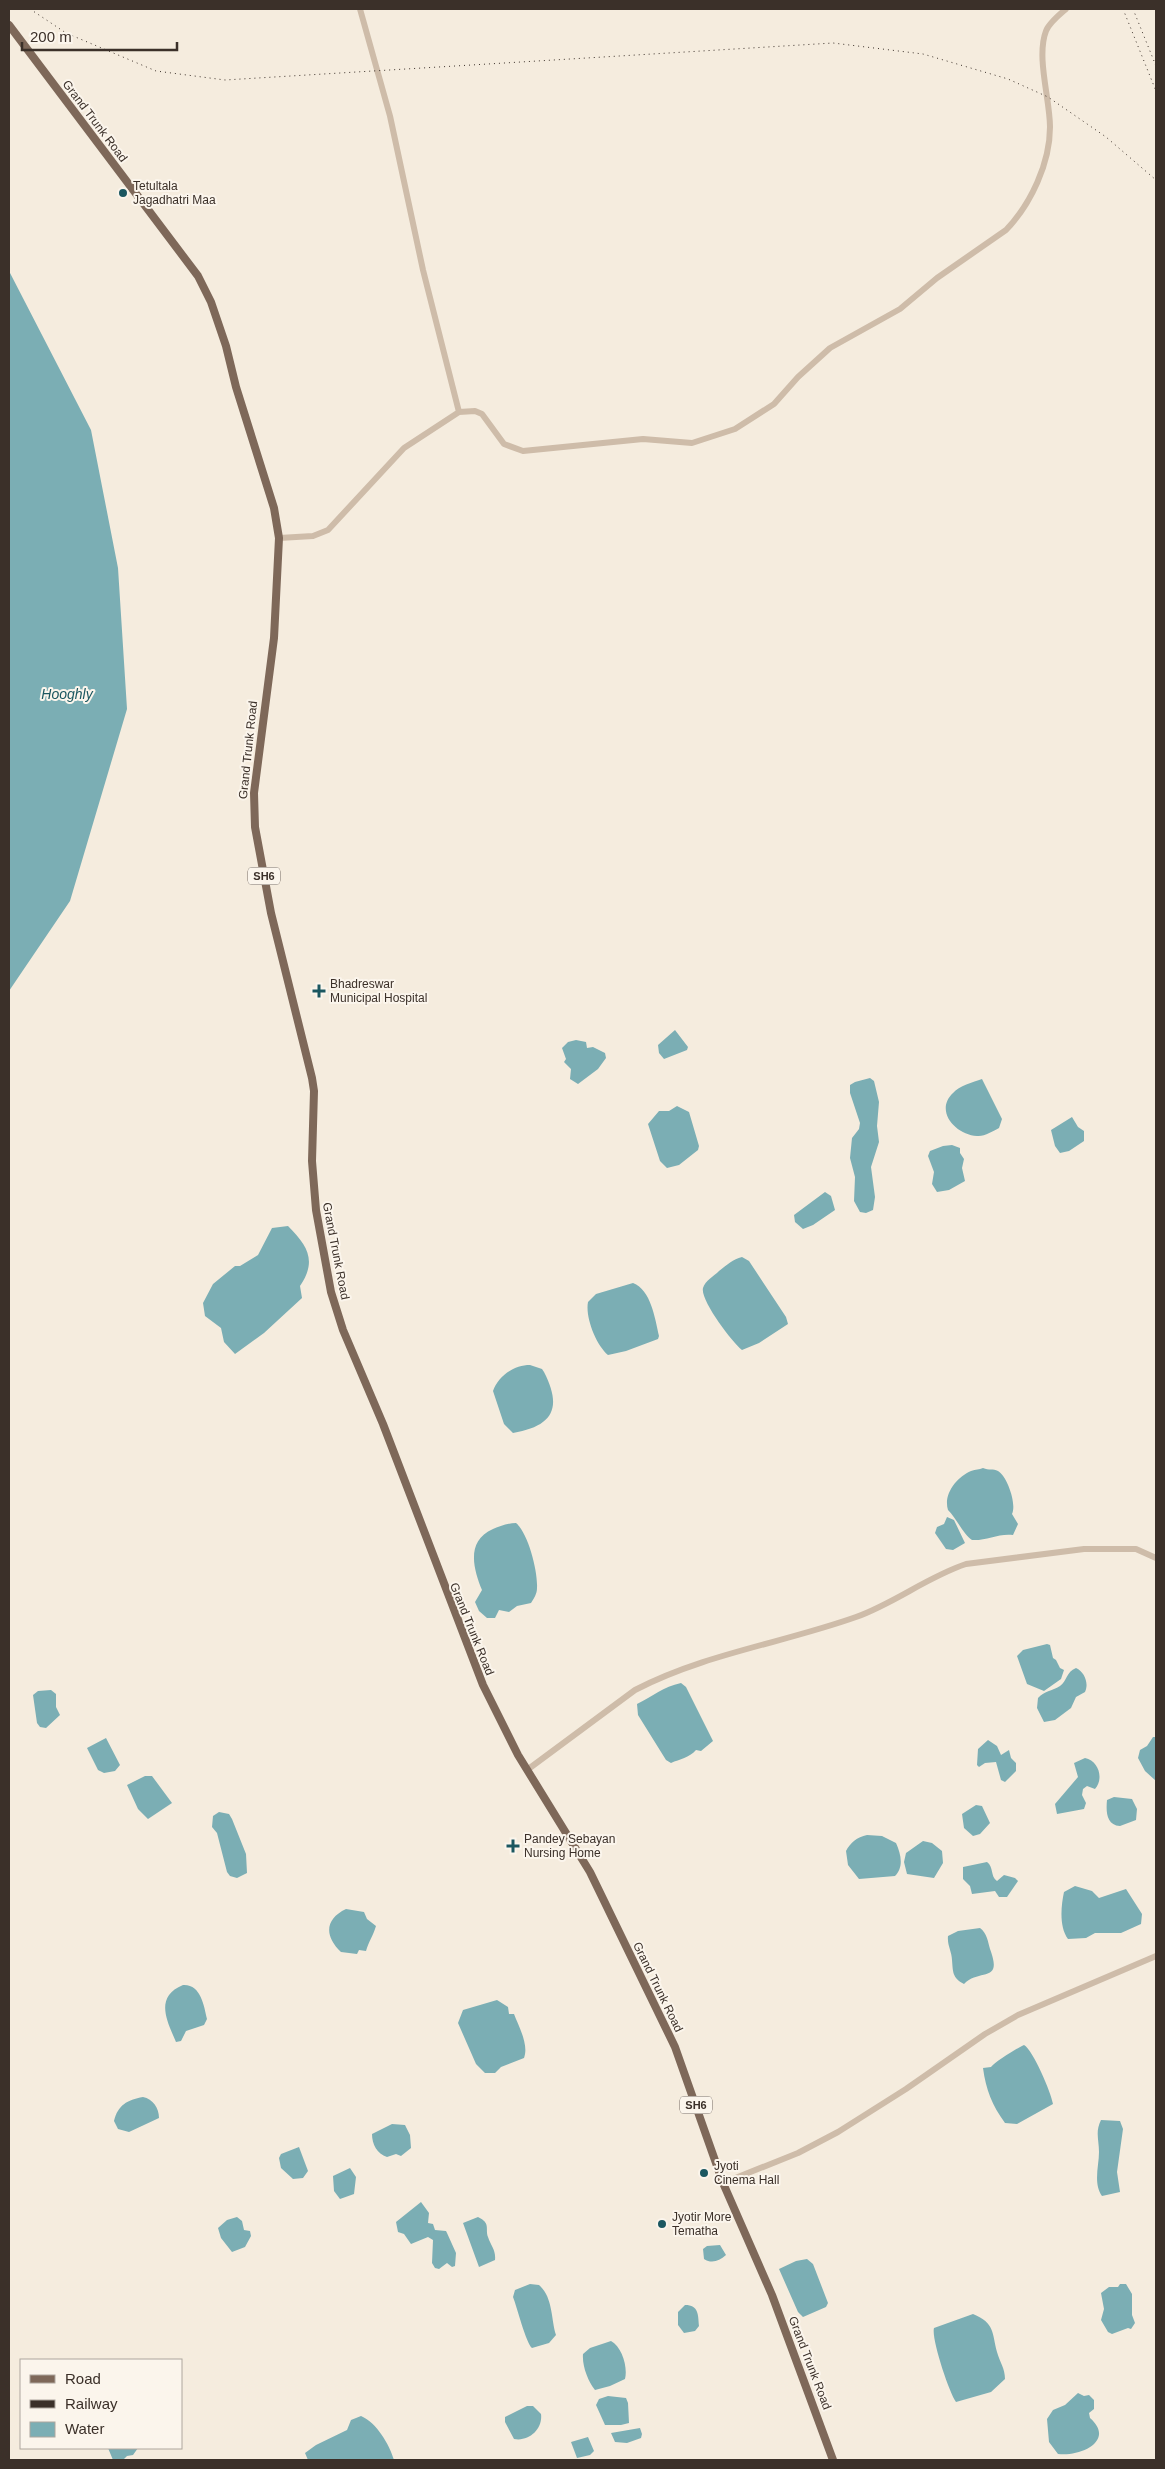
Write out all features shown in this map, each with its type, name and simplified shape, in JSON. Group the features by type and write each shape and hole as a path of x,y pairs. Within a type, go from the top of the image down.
{"main road":[{"name":"Grand Trunk Road","path":"9,25 198,276 211,302 226,346 236,387 274,508 279,538 274,638 254,794 255,827 271,913 312,1078 314,1091 313,1181 326,1269 343,1330 392,1448 472,1660 499,1719 525,1766 590,1872 670,2035 686,2075 723,2183 772,2295 833,2460"}],"street":[{"path":"360,9 367,40 390,116 423,270 459,412"},
{"path":"279,538 313,536 328,530 347,512 378,475 415,439 459,412 474,411 482,414 504,444 523,451 643,439 699,442 722,435 755,418 782,398 798,377 830,348 900,309 936,278 1006,230 1015,220 1032,191 1046,161 1050,126 1044,65 1044,37 1046,29 1066,9"},
{"path":"525,1766 635,1690 653,1680 692,1665 859,1616 948,1570 966,1564 1084,1549 1136,1549 1156,1558"},
{"path":"723,2183 798,2153 838,2132 906,2089 985,2034 1018,2016 1156,1956"}],"water":[{"name":"Hooghly","path":"9,271 91,430 118,568 127,709 70,901 9,991"},
{"path":"675,1030 688,1047 687,1050 664,1059 659,1053 658,1045"},
{"path":"576,1040 586,1042 587,1048 593,1047 605,1053 606,1058 598,1069 578,1084 570,1079 571,1069 564,1062 566,1059 562,1048 568,1042"},
{"path":"870,1078 874,1081 879,1102 877,1126 879,1142 871,1167 875,1197 873,1210 866,1213 860,1212 854,1201 855,1177 850,1158 852,1138 859,1129 860,1123 850,1093 850,1085"},
{"path":"982,1079 1002,1119 999,1128 985,1135 969,1135 955,1127 950,1121 946,1107 948,1100 959,1088"},
{"path":"677,1106 689,1112 699,1146 698,1150 679,1165 667,1168 660,1161 648,1124 659,1111 669,1111"},
{"path":"1072,1117 1078,1127 1084,1131 1084,1141 1069,1151 1060,1153 1055,1146 1051,1130"},
{"path":"952,1145 960,1148 960,1153 964,1159 962,1168 965,1181 949,1190 937,1192 932,1184 934,1172 928,1156 930,1151"},
{"path":"825,1192 831,1196 835,1210 813,1225 803,1229 795,1222 794,1215"},
{"path":"288,1226 301,1240 308,1254 308,1269 300,1286 302,1298 264,1333 235,1354 224,1342 221,1328 205,1316 203,1303 213,1284 235,1266 240,1266 258,1255 272,1228"},
{"path":"742,1257 749,1261 786,1317 788,1324 759,1343 742,1350 731,1339 711,1311 703,1294 703,1288 719,1271"},
{"path":"633,1283 648,1298 656,1321 658,1339 626,1351 608,1355 599,1345 592,1330 588,1315 588,1302 596,1294"},
{"path":"530,1365 542,1369 544,1372 553,1396 553,1406 550,1414 537,1426 513,1433 504,1424 493,1391 507,1372 518,1367"},
{"path":"983,1468 998,1471 1008,1484 1013,1504 1012,1514 1018,1524 1013,1535 972,1540 948,1510 949,1492 956,1482 971,1471"},
{"path":"947,1517 954,1520 965,1543 953,1550 946,1549 935,1533 937,1527 944,1524"},
{"path":"516,1523 528,1543 536,1572 535,1596 531,1603 517,1606 509,1612 499,1610 495,1618 487,1618 479,1611 475,1602 482,1590 474,1564 475,1548 484,1534 501,1526"},
{"path":"1047,1644 1050,1645 1053,1658 1060,1668 1064,1670 1061,1679 1044,1691 1027,1684 1017,1656 1023,1650"},
{"path":"1076,1668 1082,1672 1085,1678 1087,1685 1085,1692 1076,1697 1071,1708 1055,1720 1044,1722 1037,1708 1038,1698 1060,1686 1070,1672"},
{"path":"681,1683 686,1687 713,1741 701,1751 696,1750 687,1757 671,1763 666,1760 638,1715 637,1704 663,1689"},
{"path":"51,1690 56,1694 56,1707 60,1715 46,1728 40,1727 37,1723 33,1695 38,1691"},
{"path":"1153,1737 1156,1737 1156,1781 1145,1771 1138,1758 1140,1750 1147,1746"},
{"path":"106,1738 120,1765 115,1771 104,1773 98,1770 87,1748"},
{"path":"988,1740 997,1746 1001,1755 1009,1750 1011,1758 1016,1763 1016,1771 1005,1782 1001,1780 996,1762 985,1763 979,1767 977,1765 978,1749"},
{"path":"1085,1758 1097,1766 1099,1771 1098,1785 1095,1789 1087,1786 1083,1789 1082,1795 1086,1803 1084,1809 1057,1814 1055,1804 1078,1777 1074,1763"},
{"path":"145,1776 152,1776 172,1803 148,1819 138,1809 127,1785"},
{"path":"1114,1797 1132,1799 1137,1809 1136,1820 1120,1826 1115,1825 1109,1820 1107,1800"},
{"path":"976,1805 982,1806 990,1823 980,1834 973,1836 964,1828 962,1814"},
{"path":"219,1812 229,1814 246,1854 247,1873 237,1878 230,1876 227,1872 217,1833 212,1827 213,1816"},
{"path":"867,1835 882,1836 896,1843 901,1865 895,1876 859,1879 848,1865 846,1851 857,1839"},
{"path":"923,1841 932,1843 942,1851 943,1863 934,1878 907,1874 904,1862 906,1853"},
{"path":"987,1862 991,1866 993,1877 997,1881 1004,1875 1015,1878 1018,1881 1007,1897 999,1897 995,1891 972,1894 970,1886 963,1879 963,1867"},
{"path":"1075,1886 1092,1891 1099,1898 1126,1889 1142,1914 1141,1924 1121,1933 1095,1933 1086,1938 1068,1939 1063,1929 1062,1904 1064,1892"},
{"path":"346,1909 364,1912 367,1919 376,1926 366,1951 359,1950 357,1954 341,1952 332,1940 329,1928 331,1923 339,1913"},
{"path":"980,1928 987,1938 994,1967 988,1974 970,1979 964,1984 954,1974 948,1936 958,1931"},
{"path":"183,1985 194,1988 198,1992 203,2002 207,2019 204,2025 186,2031 181,2041 176,2042 165,2010 168,1996"},
{"path":"497,2000 508,2007 509,2014 514,2014 523,2036 525,2053 524,2058 501,2067 495,2073 485,2073 476,2064 458,2023 463,2010"},
{"path":"1024,2045 1028,2048 1041,2072 1053,2104 1017,2124 1005,2123 990,2097 983,2068 991,2067 1006,2055"},
{"path":"143,2097 155,2104 159,2118 129,2132 118,2129 114,2121 121,2107 132,2100"},
{"path":"1101,2120 1120,2121 1123,2129 1117,2172 1120,2192 1102,2196 1097,2180 1098,2132"},
{"path":"392,2124 405,2125 410,2135 411,2148 401,2156 396,2154 387,2157 380,2154 376,2148 372,2134"},
{"path":"299,2147 308,2171 303,2178 293,2179 281,2168 279,2158 281,2154"},
{"path":"350,2168 356,2177 354,2194 340,2199 334,2191 333,2176"},
{"path":"421,2202 429,2213 428,2223 433,2224 435,2230 446,2231 456,2253 455,2266 452,2267 447,2263 439,2269 435,2268 432,2263 433,2240 428,2237 411,2244 404,2234 398,2232 396,2222"},
{"path":"237,2217 242,2221 244,2230 250,2231 251,2236 245,2247 232,2252 221,2238 218,2228 227,2220"},
{"path":"478,2217 486,2224 495,2257 495,2260 479,2267 463,2223"},
{"path":"720,2245 726,2255 715,2261 704,2259 703,2249 707,2246"},
{"path":"807,2259 813,2264 828,2303 826,2307 803,2317 798,2312 779,2269 796,2261"},
{"path":"530,2284 539,2285 544,2290 551,2308 556,2335 549,2343 532,2348 524,2332 513,2297 515,2290"},
{"path":"1120,2284 1126,2284 1132,2294 1132,2315 1135,2323 1131,2329 1128,2328 1112,2334 1108,2332 1101,2320 1104,2309 1101,2293 1109,2287 1118,2287"},
{"path":"685,2305 690,2305 697,2311 699,2326 695,2331 684,2333 678,2325 678,2312"},
{"path":"973,2314 985,2321 991,2329 1005,2379 991,2392 956,2402 941,2365 935,2342 934,2328"},
{"path":"611,2341 621,2352 626,2369 625,2379 595,2390 586,2373 583,2354 590,2348"},
{"path":"1078,2393 1084,2396 1089,2395 1094,2400 1094,2409 1089,2413 1090,2418 1097,2426 1099,2434 1092,2446 1085,2450 1076,2453 1058,2454 1049,2442 1047,2419 1053,2410 1065,2405"},
{"path":"608,2396 626,2398 629,2423 605,2425 596,2405 599,2399"},
{"path":"527,2406 533,2406 541,2414 540,2425 530,2436 514,2439 505,2422 505,2417"},
{"path":"361,2416 367,2419 382,2435 394,2460 308,2460 305,2453 316,2445 347,2430 351,2420"},
{"path":"640,2428 641,2438 627,2443 615,2442 611,2433"},
{"path":"588,2437 594,2451 590,2455 577,2458 571,2442"},
{"path":"108,2449 137,2449 133,2455 127,2456 123,2460 113,2460"}],"railway":[{"path":"30,9 66,33 156,71 225,80 833,43 923,54 1008,79 1048,97 1106,137 1156,180"},
{"path":"1123,9 1156,91"},
{"path":"1133,9 1156,66"}],"place":[{"name":"Tetultala Jagadhatri Maa","path":"123,193"},
{"name":"Bhadreswar Municipal Hospital","path":"319,991"},
{"name":"Pandey Sebayan Nursing Home","path":"513,1846"},
{"name":"Jyoti Cinema Hall","path":"704,2173"},
{"name":"Jyotir More Tematha","path":"662,2224"}]}
